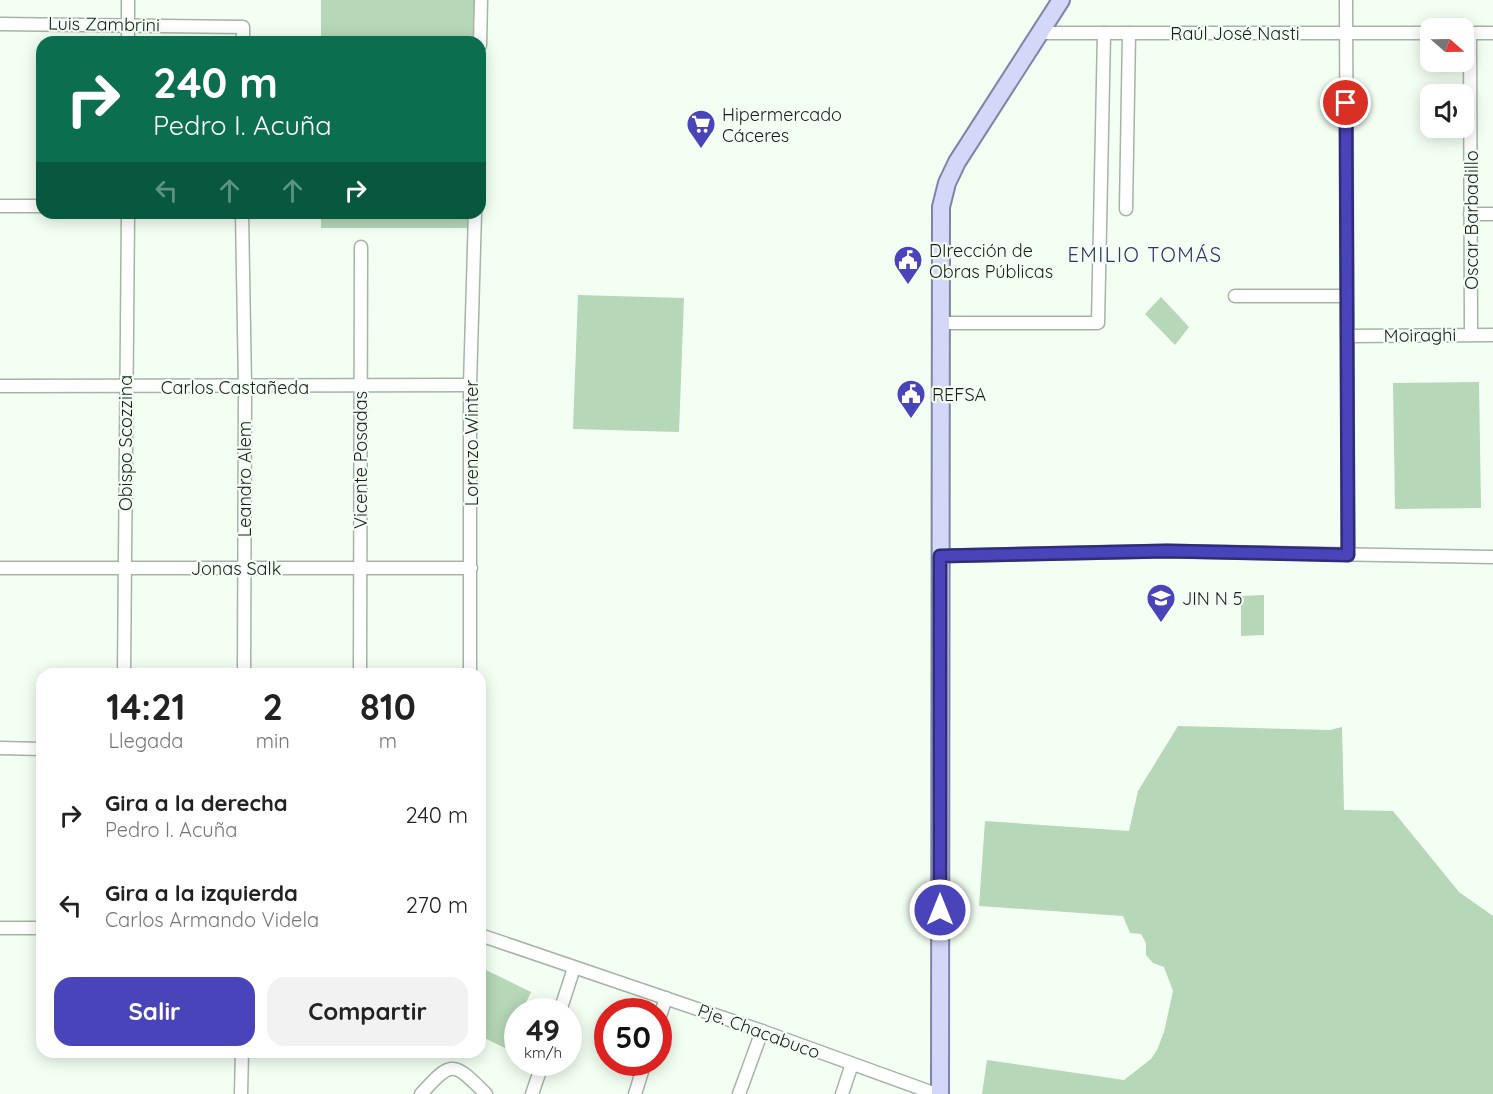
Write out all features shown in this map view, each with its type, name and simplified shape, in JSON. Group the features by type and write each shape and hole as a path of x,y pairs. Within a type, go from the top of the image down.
{"main road":[{"path":"938,1094 941,207 947,183 957,162 1061,0"}],"street":[{"path":"128,0 128,36"},
{"path":"480,36 481,0"},
{"path":"1346,0 1348,555"},
{"name":"Luis Zambrini","path":"0,24 243,27 243,36"},
{"name":"Raúl José Nasti","path":"1039,33 1420,33"},
{"path":"941,323 1098,323 1104,33"},
{"path":"1126,209 1130,33"},
{"path":"1474,33 1493,33"},
{"name":"Oscar Barbadillo","path":"1468,72 1471,334"},
{"path":"0,206 36,207"},
{"path":"1470,214 1493,213"},
{"name":"Obispo Scozzina","path":"124,668 128,219"},
{"name":"Leandro Alem","path":"243,219 244,668"},
{"name":"Lorenzo Winter","path":"470,668 470,386 475,219"},
{"name":"Vicente Posadas","path":"360,668 361,247"},
{"path":"1235,296 1346,296"},
{"name":"Moiraghi","path":"1347,336 1493,334"},
{"name":"Carlos Castañeda","path":"0,386 470,386"},
{"path":"940,556 1167,551 1493,556"},
{"name":"Jonas Salk","path":"0,568 471,568"},
{"path":"0,748 36,749"},
{"path":"0,928 36,928"},
{"name":"Pje. Chacabuco","path":"486,937 666,998"},
{"path":"564,998 574,968"},
{"name":"Pje. Chacabuco","path":"672,1000 938,1094"},
{"path":"739,1094 762,1031"},
{"path":"241,1094 242,1058"},
{"path":"842,1094 852,1064"},
{"path":"421,1094 442,1071 451,1068 470,1077 486,1094"},
{"path":"532,1094 538,1076"},
{"path":"635,1094 641,1076"}],"green space":[{"path":"321,0 474,0 474,36 321,36"},
{"path":"321,219 473,219 472,228 321,228"},
{"path":"578,295 684,298 679,432 573,429"},
{"path":"1161,297 1189,327 1175,345 1145,314"},
{"path":"1479,382 1481,508 1395,509 1393,383"},
{"path":"1264,595 1264,635 1241,636 1241,596"},
{"path":"1178,726 1330,730 1342,727 1344,810 1393,811 1459,892 1493,916 1493,1094 982,1094 987,1060 1124,1080 1151,1059 1157,1050 1164,1032 1173,991 1164,967 1153,963 1146,955 1146,943 1141,934 1130,933 1123,916 979,906 985,821 1129,831 1138,791"},
{"path":"486,970 531,992 528,998 504,998 504,1048 486,1039"}],"place":[{"name":"Hipermercado Cáceres","path":"701,150"},
{"name":"DIrección de Obras Públicas","path":"908,286"},
{"name":"REFSA","path":"911,420"},
{"name":"JIN N 5","path":"1161,624"}],"district":[{"name":"EMILIO TOMÁS","path":"1145,254"}],"route":[{"path":"940,910 940,556 1030,552 1167,551 1348,555 1346,103"}]}
